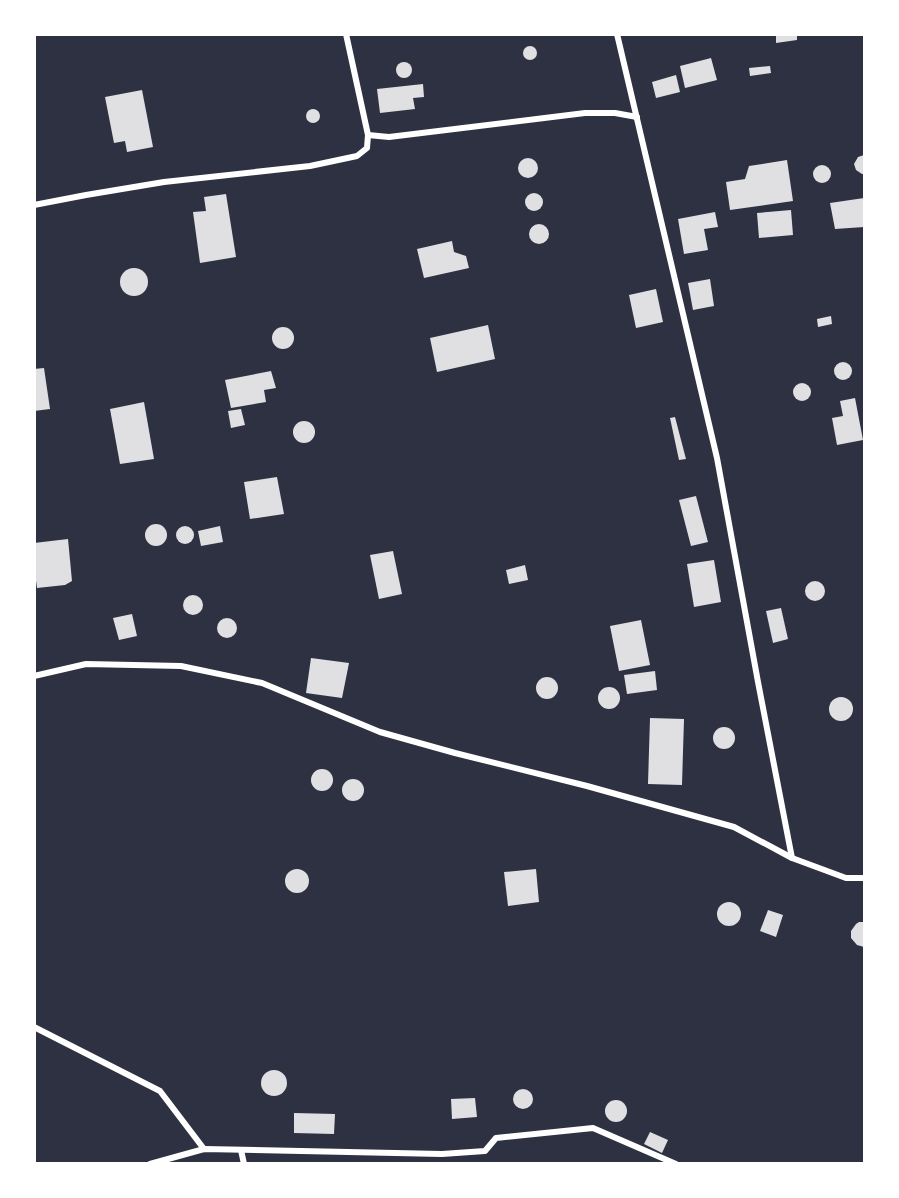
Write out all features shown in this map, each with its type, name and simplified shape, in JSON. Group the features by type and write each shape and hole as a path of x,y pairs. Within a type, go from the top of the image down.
{"street":[{"path":"34,205 164,182 310,166 357,156 367,148 368,135 346,34"},
{"path":"617,34 717,458 792,858"},
{"path":"368,135 389,137 585,113 615,113 637,117"},
{"path":"34,676 86,664 181,666 262,683 380,732 734,827 792,858 846,878 864,878"},
{"path":"34,1027 160,1091 204,1149"},
{"path":"150,1164 204,1149 442,1154 485,1151 496,1138 594,1128 676,1164"},
{"path":"241,1150 244,1164"}],"building":[{"path":"776,34 797,34 797,40 776,43"},
{"path":"527,46 533,46 537,53 533,60 527,60 523,56 523,50"},
{"path":"711,58 717,80 685,88 680,66"},
{"path":"404,62 412,70 404,78 396,70"},
{"path":"770,66 771,73 750,76 749,68"},
{"path":"676,75 680,92 656,98 652,82"},
{"path":"423,84 424,97 413,98 415,109 380,113 377,89"},
{"path":"142,90 153,147 127,152 125,141 114,143 105,97"},
{"path":"310,109 316,109 320,116 316,123 310,123 306,119 306,113"},
{"path":"864,155 864,174 862,174 856,170 854,164 858,157"},
{"path":"528,158 535,161 538,168 535,175 528,178 521,175 518,168 521,161"},
{"path":"787,160 793,201 730,210 726,182 745,179 749,166"},
{"path":"818,165 826,165 831,170 829,181 818,183 813,178 813,170"},
{"path":"530,193 538,193 543,198 541,209 530,211 525,206 525,198"},
{"path":"226,194 236,257 200,263 193,212 206,211 204,197"},
{"path":"864,198 864,227 835,229 830,203"},
{"path":"791,210 793,235 759,238 757,213"},
{"path":"715,212 718,227 704,229 708,250 684,254 678,219"},
{"path":"539,224 546,227 549,234 546,241 539,244 532,241 529,234 532,227"},
{"path":"452,241 454,252 466,256 469,268 424,278 417,249"},
{"path":"134,268 144,272 148,282 144,292 134,296 124,292 120,282 124,272"},
{"path":"710,279 714,306 693,310 688,283"},
{"path":"656,289 663,322 636,328 629,295"},
{"path":"831,316 832,324 818,327 817,319"},
{"path":"488,325 495,359 437,372 430,338"},
{"path":"283,327 291,330 294,338 291,346 283,349 275,346 272,338 275,330"},
{"path":"839,362 847,362 852,367 850,378 839,380 834,375 834,367"},
{"path":"44,368 50,409 34,411 34,369"},
{"path":"271,371 276,388 264,390 266,402 231,408 225,380"},
{"path":"802,383 810,388 811,392 806,400 802,401 794,396 793,392 798,384"},
{"path":"855,398 863,440 837,445 832,418 843,416 840,401"},
{"path":"144,402 154,459 120,464 110,409"},
{"path":"241,409 245,425 231,428 228,411"},
{"path":"675,417 686,459 679,460 670,418"},
{"path":"304,421 312,424 315,432 312,440 304,443 296,440 293,432 296,424"},
{"path":"277,477 284,514 250,519 244,482"},
{"path":"696,496 708,542 691,546 679,500"},
{"path":"156,524 164,527 167,535 164,543 156,546 148,543 145,535 148,527"},
{"path":"181,526 189,526 194,531 192,542 181,544 176,539 176,531"},
{"path":"220,526 223,542 201,546 198,531"},
{"path":"68,539 72,581 65,585 37,588 34,543"},
{"path":"393,551 402,594 379,599 370,555"},
{"path":"714,560 721,602 694,607 687,564"},
{"path":"525,565 528,580 509,584 506,570"},
{"path":"815,581 822,584 825,591 822,598 815,601 808,598 805,591 808,584"},
{"path":"193,595 200,598 203,605 200,612 193,615 186,612 183,605 186,598"},
{"path":"781,608 788,639 773,643 766,611"},
{"path":"132,614 137,636 119,640 113,618"},
{"path":"227,618 234,621 237,628 234,635 227,638 220,635 217,628 220,621"},
{"path":"641,620 650,665 619,671 610,626"},
{"path":"311,658 349,663 342,698 306,693"},
{"path":"655,671 657,690 627,694 624,675"},
{"path":"543,677 551,677 558,684 558,692 551,699 543,699 536,692 536,684"},
{"path":"609,687 617,690 620,698 617,706 609,709 601,706 598,698 601,690"},
{"path":"841,697 849,701 853,709 849,717 841,721 833,717 829,709 833,701"},
{"path":"650,718 684,719 682,785 648,784"},
{"path":"724,727 732,730 735,738 732,746 724,749 716,746 713,738 716,730"},
{"path":"322,769 330,772 333,780 330,788 322,791 314,788 311,780 314,772"},
{"path":"353,779 361,782 364,790 361,798 353,801 345,798 342,790 345,782"},
{"path":"297,869 305,873 309,881 305,889 297,893 289,889 285,881 289,873"},
{"path":"536,869 539,902 508,906 504,872"},
{"path":"729,902 737,906 741,914 737,922 729,926 721,922 717,914 721,906"},
{"path":"768,910 783,915 776,937 760,931"},
{"path":"859,922 864,922 864,947 857,945 851,938 851,931"},
{"path":"274,1070 283,1074 287,1083 283,1092 274,1096 265,1092 261,1083 265,1074"},
{"path":"523,1089 530,1092 533,1099 530,1106 523,1109 516,1106 513,1099 516,1092"},
{"path":"475,1098 477,1117 452,1119 451,1099"},
{"path":"616,1100 626,1107 627,1111 620,1121 616,1122 606,1115 605,1111 612,1101"},
{"path":"294,1113 335,1114 334,1134 294,1133"},
{"path":"650,1132 668,1140 662,1153 644,1144"}]}
